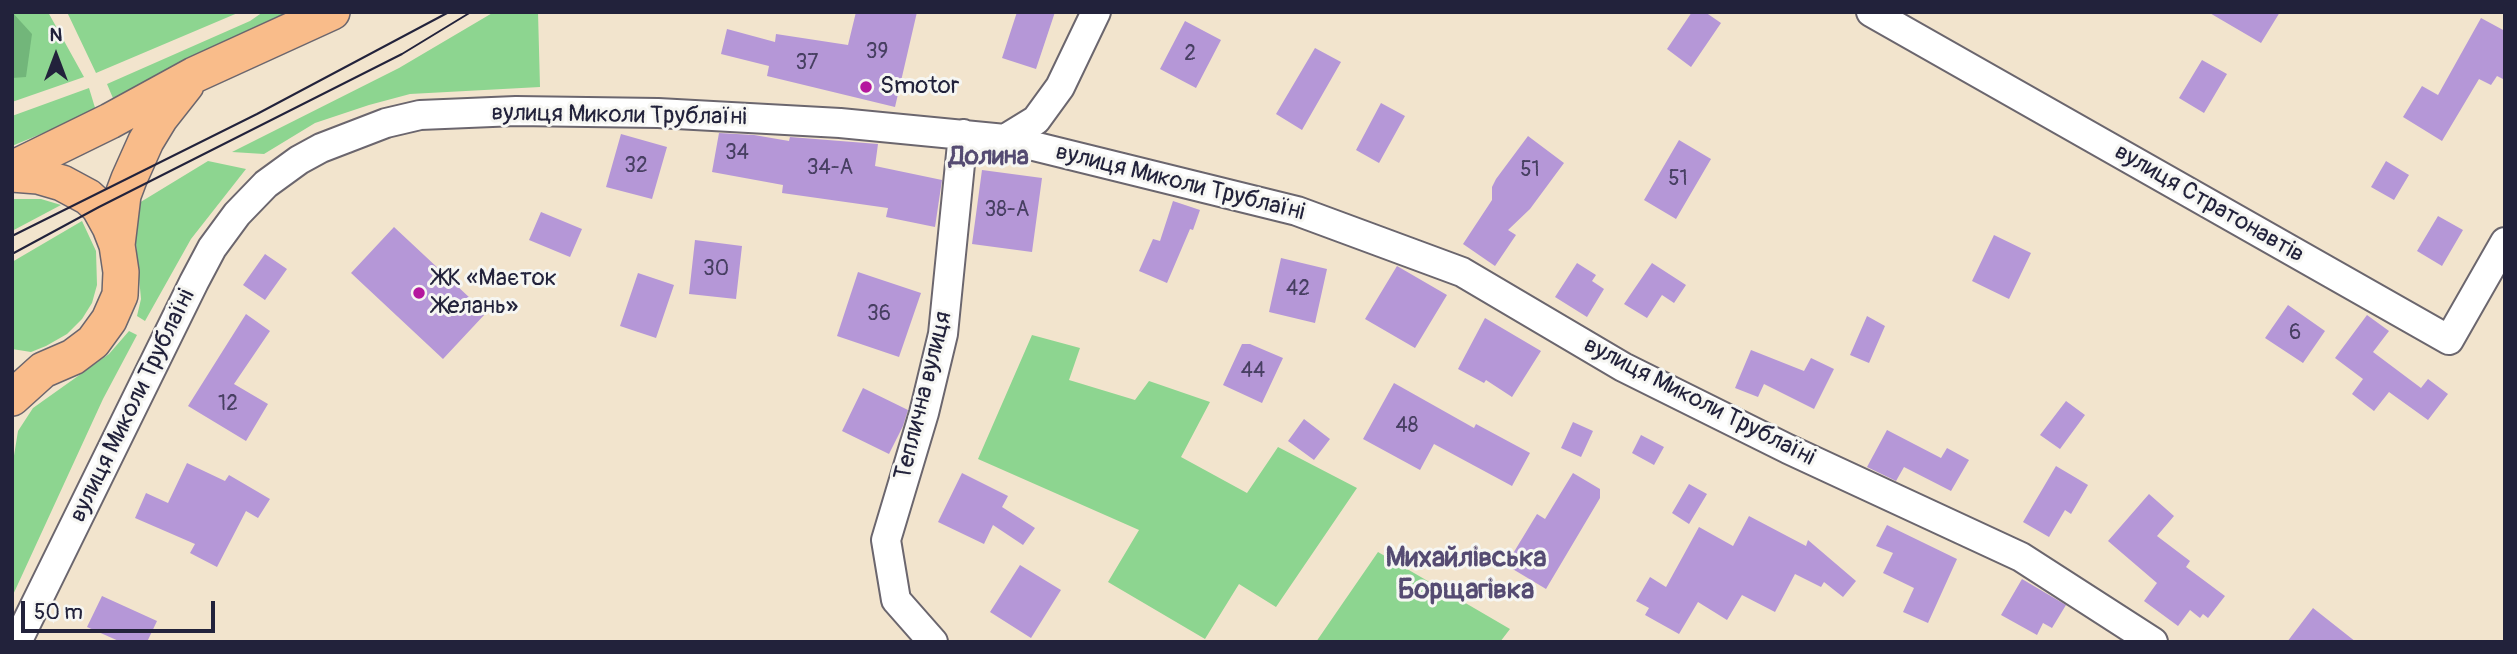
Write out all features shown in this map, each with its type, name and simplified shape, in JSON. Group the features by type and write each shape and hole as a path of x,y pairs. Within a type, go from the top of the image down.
{"main road":[{"path":"12,172 194,75 332,12"},
{"path":"117,245 123,195 129,179 160,118 194,75"},
{"path":"12,172 62,183 88,197 106,218 117,245 121,272 120,295 109,320 93,342 73,356 19,376"}],"street":[{"path":"1005,139 1036,120 1060,87 1096,12"},
{"name":"вулиця Стратонавтів","path":"1871,12 2449,340 2505,242"},
{"name":"вулиця Миколи Трублаїні","path":"17,642 166,336 212,248 237,214 266,184 299,160 321,148 386,123 420,115 516,111 658,113 775,119 1005,139 1297,211 1462,272 1623,367 1788,449 2021,557 2153,642"},
{"name":"Теплична вулиця","path":"933,642 896,600 886,541 924,412 943,334 963,134"}],"green space":[{"path":"12,12 48,12 84,77 12,102"},
{"path":"12,12 32,34 26,77 12,78"},
{"path":"67,12 240,12 96,73"},
{"path":"263,12 308,12 115,103 107,84 250,21"},
{"path":"494,12 538,12 540,87 410,94 315,123 264,154 232,152 399,68"},
{"path":"89,88 96,111 12,146 12,116"},
{"path":"208,161 246,169 191,239 145,321 137,316 141,299 135,233 139,203"},
{"path":"12,199 41,199 61,205 12,231"},
{"path":"82,221 96,251 97,285 92,303 82,319 67,334 31,352 12,349 12,262"},
{"path":"129,331 137,335 103,399 12,597 12,468 18,431 33,408 109,354"},
{"path":"1032,335 1080,348 1069,380 1135,400 1149,381 1210,402 1181,457 1247,493 1278,447 1357,488 1276,607 1239,584 1205,639 1108,582 1139,530 978,459"},
{"path":"1378,552 1510,629 1500,642 1316,642"}],"building":[{"path":"856,12 917,12 895,107 767,76 769,66 721,54 727,29 775,42 776,34 848,45"},
{"path":"1017,12 1055,12 1036,69 1002,58"},
{"path":"1692,12 1705,12 1721,23 1691,67 1667,49"},
{"path":"2208,12 2280,12 2261,43"},
{"path":"2481,18 2505,31 2505,80 2497,76 2491,85 2479,79 2442,141 2403,117 2422,86 2438,95"},
{"path":"1185,21 1221,40 1196,88 1160,69"},
{"path":"1315,48 1341,62 1302,130 1276,114"},
{"path":"2202,60 2227,74 2204,113 2179,98"},
{"path":"1381,103 1405,116 1379,163 1356,150"},
{"path":"719,133 789,141 790,137 878,144 875,166 942,180 935,227 886,217 888,208 782,193 783,185 712,172"},
{"path":"621,134 667,147 652,199 606,187"},
{"path":"1528,136 1564,163 1530,209 1508,230 1516,235 1495,266 1463,244 1492,200 1492,187 1496,179"},
{"path":"1679,140 1711,159 1676,219 1644,200"},
{"path":"2386,161 2409,175 2394,200 2371,187"},
{"path":"982,170 1042,178 1032,252 972,244"},
{"path":"1173,201 1200,210 1167,283 1139,271 1153,239 1160,241"},
{"path":"541,212 582,229 570,257 529,240"},
{"path":"2438,216 2463,230 2442,266 2417,251"},
{"name":"ЖК «Маєток Желань»","path":"394,227 486,313 443,359 351,273"},
{"path":"1994,235 2031,253 2009,299 1972,281"},
{"path":"695,240 742,246 736,299 689,294"},
{"path":"265,254 287,269 265,300 243,285"},
{"path":"1281,258 1327,269 1315,323 1269,312"},
{"path":"1577,263 1596,275 1592,281 1604,289 1587,317 1555,297"},
{"path":"1652,263 1686,285 1674,303 1662,295 1647,318 1624,304"},
{"path":"1397,266 1447,295 1415,348 1365,319"},
{"path":"858,272 921,293 899,357 837,336"},
{"path":"638,273 674,285 656,338 620,326"},
{"path":"2288,305 2325,331 2303,363 2265,338"},
{"path":"246,314 270,331 234,384 268,404 246,441 188,406"},
{"path":"2367,315 2389,331 2373,352 2421,388 2428,379 2448,394 2428,420 2389,392 2374,411 2352,394 2363,379 2335,358"},
{"path":"1867,316 1885,326 1869,363 1850,355"},
{"path":"1485,318 1541,351 1512,397 1486,380 1484,383 1458,369"},
{"path":"1242,344 1250,344 1283,358 1262,403 1223,385"},
{"path":"1751,350 1804,371 1811,358 1834,369 1814,409 1764,384 1758,397 1735,388"},
{"path":"1394,383 1474,428 1476,424 1530,453 1512,486 1434,444 1420,470 1363,439"},
{"path":"863,388 908,410 889,454 842,431"},
{"path":"2066,401 2085,415 2060,449 2040,435"},
{"path":"1304,419 1330,439 1314,460 1288,441"},
{"path":"1573,422 1593,431 1581,457 1561,448"},
{"path":"1887,430 1941,458 1947,448 1969,460 1951,491 1904,467 1896,481 1867,467"},
{"path":"1641,435 1664,447 1654,465 1632,453"},
{"path":"187,463 225,481 229,475 270,499 258,518 246,511 217,567 190,553 195,544 135,518 146,493 168,503"},
{"path":"2056,466 2088,485 2071,514 2065,510 2049,537 2023,522"},
{"path":"962,473 1008,496 1002,507 1035,528 1023,545 993,525 984,544 938,522"},
{"path":"1573,473 1600,489 1600,498 1546,589 1506,565 1537,514 1545,519"},
{"path":"1689,484 1707,494 1689,524 1672,513"},
{"path":"2149,494 2174,516 2157,536 2190,561 2186,567 2225,596 2208,618 2203,614 2200,618 2190,610 2178,626 2144,601 2157,583 2108,541"},
{"path":"1749,516 1806,546 1808,540 1856,581 1843,597 1824,582 1821,587 1795,574 1775,612 1742,595 1727,620 1698,602 1679,634 1645,615 1649,608 1636,601 1650,577 1666,587 1699,527 1733,546"},
{"path":"1887,525 1957,559 1928,623 1903,612 1914,588 1883,573 1893,553 1876,546"},
{"path":"1020,565 1061,590 1031,638 990,612"},
{"path":"2022,579 2066,605 2052,628 2043,623 2037,635 2001,615"},
{"path":"102,596 157,621 147,642 121,642 87,627"},
{"path":"2313,608 2356,642 2287,642"}],"tram line":[{"path":"12,236 257,114 449,12"},
{"path":"12,254 99,207 402,54 471,12"}],"place":[{"name":"Smotor","path":"866,87"},
{"name":"ЖК «Маєток Желань»","path":"419,293"}],"district":[{"name":"Долина","path":"989,157"},
{"name":"Михайлівська Борщагівка","path":"1466,575"}]}
